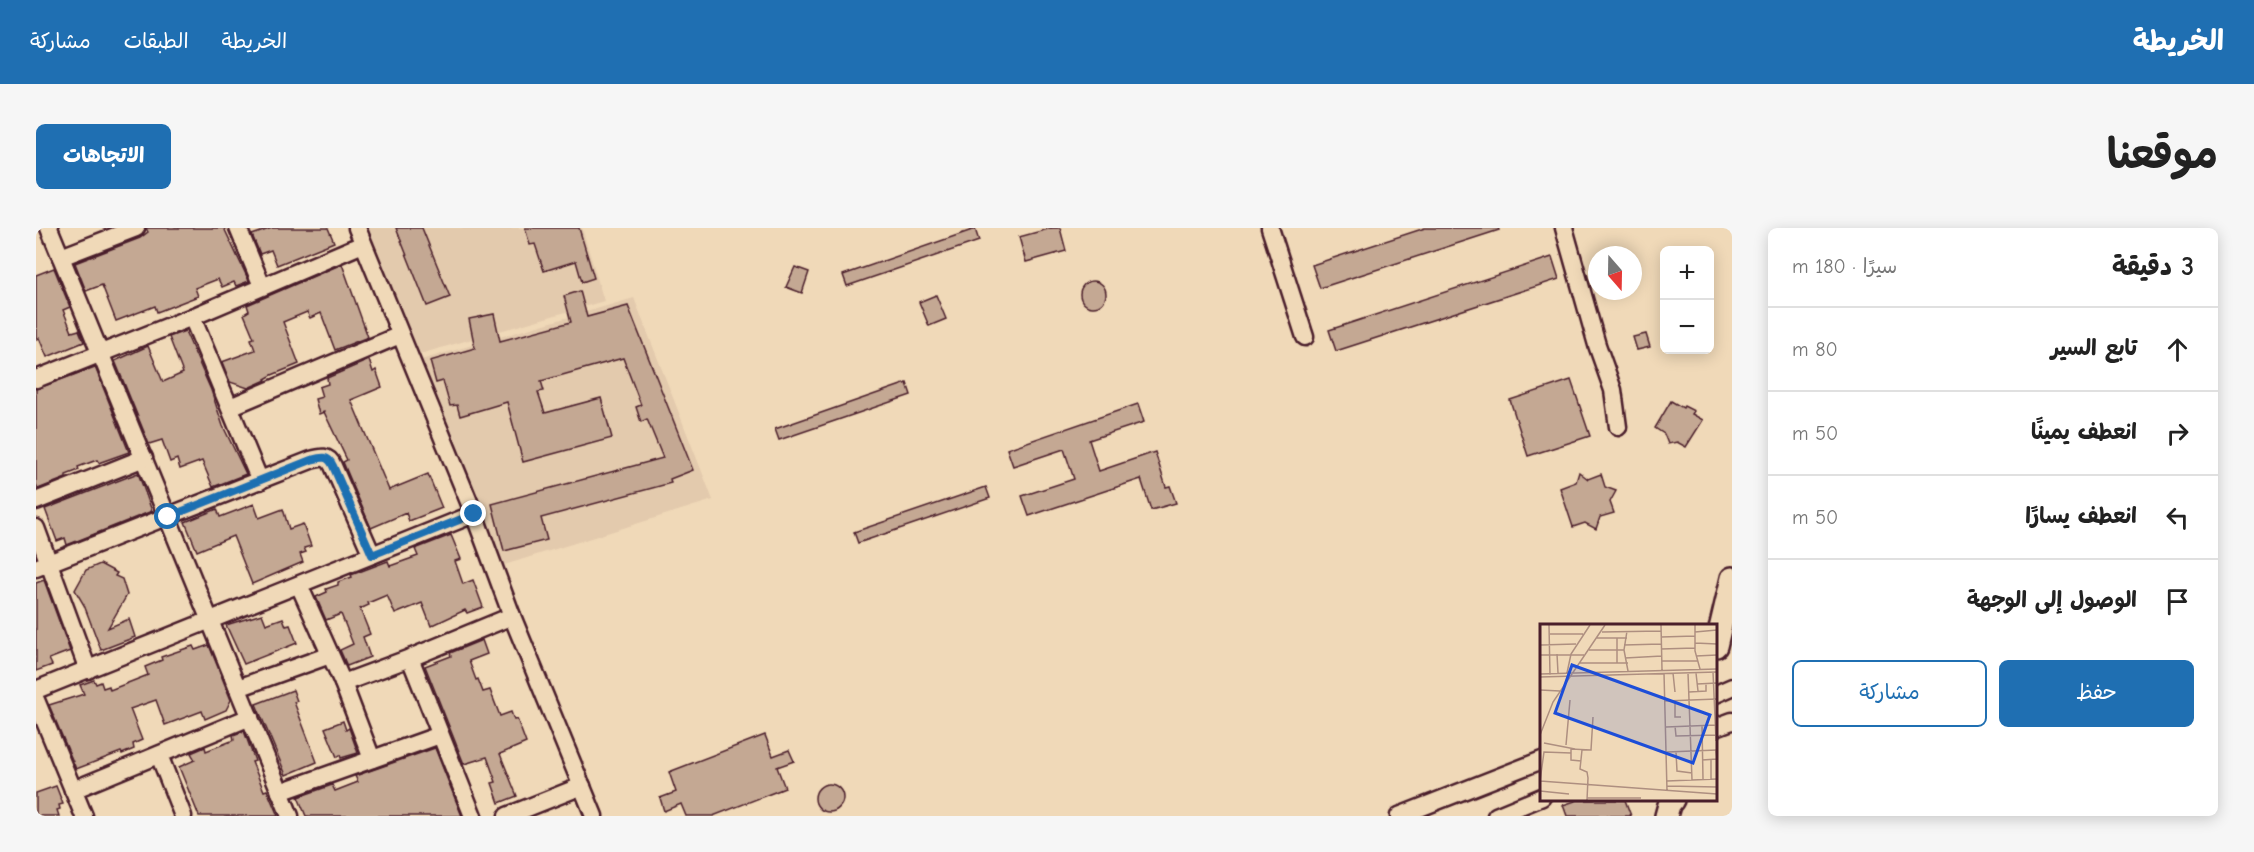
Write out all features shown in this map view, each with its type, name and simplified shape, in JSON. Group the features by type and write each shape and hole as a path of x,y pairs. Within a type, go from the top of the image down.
{"main road":[{"path":"1717,642 1732,578"},
{"path":"1666,816 1672,801"},
{"path":"1681,816 1683,801"}],"street":[{"path":"50,228 291,816"},
{"path":"62,257 136,228"},
{"path":"238,228 262,285"},
{"path":"1270,228 1305,337"},
{"path":"1564,228 1597,345 1613,390 1618,427"},
{"path":"36,379 192,317 360,236 594,816"},
{"path":"192,317 260,481"},
{"path":"230,406 400,335"},
{"path":"43,566 311,460 324,457 330,459 372,555"},
{"path":"36,501 144,458"},
{"path":"36,690 474,514"},
{"path":"36,528 43,566 88,670"},
{"path":"299,585 343,683 372,759"},
{"path":"343,683 512,616"},
{"path":"238,688 330,655"},
{"path":"410,658 473,816"},
{"path":"1717,694 1732,687"},
{"path":"36,700 84,816"},
{"path":"73,790 250,717"},
{"path":"1717,727 1732,721"},
{"path":"280,792 440,735"},
{"path":"159,755 183,816"},
{"path":"1399,816 1540,761"},
{"path":"507,816 582,786"},
{"path":"1496,816 1540,798"}],"shaded area":[{"path":"368,228 582,228 604,301 420,354"},
{"path":"634,298 713,500 501,566 421,360"}],"building":[{"path":"146,228 224,228 249,281 236,286 234,282 222,287 218,279 195,288 198,296 157,312 155,306 116,321 102,285 86,291 75,263 140,238 148,232"},
{"path":"272,228 328,228 334,242 277,265 271,250 260,254 252,235"},
{"path":"396,228 422,228 450,297 427,306"},
{"path":"525,228 579,228 594,278 582,282 576,261 544,271 535,244 530,245"},
{"path":"1060,228 1066,251 1026,262 1019,237"},
{"path":"1425,228 1498,228 1499,230 1320,288 1312,265"},
{"path":"975,229 979,241 847,286 843,275"},
{"path":"1552,257 1559,279 1336,351 1329,330"},
{"path":"342,264 368,337 335,350 321,313 310,318 307,312 283,322 299,364 248,388 230,382 222,362 255,350 251,339 254,338 244,314 249,311 247,305"},
{"path":"795,267 809,272 802,293 786,287"},
{"path":"54,268 70,307 63,310 72,332 79,330 84,342 47,357 39,338 36,339 36,275"},
{"path":"1093,281 1102,285 1106,294 1102,303 1093,307 1084,303 1080,294 1084,285"},
{"path":"580,291 587,317 628,306 693,470 670,479 671,483 541,518 547,540 504,551 492,504 663,458 647,419 641,422 636,407 641,405 623,358 541,381 544,391 538,392 545,413 601,398 612,438 523,462 507,402 460,416 457,405 450,406 443,381 436,383 430,361 475,348 469,319 494,314 500,341 571,322 564,296"},
{"path":"936,295 946,319 929,326 919,302"},
{"path":"185,331 211,390 223,426 246,474 213,487 202,461 180,469 177,459 170,462 162,440 149,444 115,361 148,346 163,382 183,373 169,337"},
{"path":"1646,334 1650,347 1637,350 1633,337"},
{"path":"369,360 373,372 376,370 382,387 351,400 389,490 428,474 442,508 409,521 406,513 371,528 343,462 347,460 324,412 319,414 315,399 322,397 319,387 328,384 327,378"},
{"path":"95,367 129,452 99,463 97,460 78,467 79,470 66,475 66,478 38,489 36,484 36,389"},
{"path":"1571,380 1590,436 1528,456 1510,400"},
{"path":"907,383 911,395 779,440 775,429"},
{"path":"1671,401 1694,411 1692,414 1703,420 1686,447 1677,442 1668,444 1664,434 1655,428"},
{"path":"1138,404 1144,422 1089,440 1099,471 1155,452 1166,487 1170,486 1176,503 1151,510 1141,479 1029,516 1022,496 1074,479 1064,449 1013,466 1007,449"},
{"path":"1579,472 1588,479 1601,474 1605,487 1616,491 1610,502 1614,513 1600,517 1596,529 1585,523 1573,527 1560,488 1576,482"},
{"path":"138,473 152,511 67,545 65,538 57,541 45,509"},
{"path":"986,487 990,498 858,543 854,532"},
{"path":"254,504 259,518 283,509 289,529 303,524 311,546 304,548 306,552 300,554 303,562 252,584 233,536 197,551 185,522 217,509 220,517"},
{"path":"451,535 461,559 455,561 463,584 473,580 483,607 467,613 465,610 431,626 422,603 395,614 387,595 368,603 369,605 360,609 370,634 363,637 370,657 347,666 340,650 353,644 341,614 326,620 316,597 327,592 326,589 338,585 338,582 352,577 351,575 388,561 390,566 418,556 415,549"},
{"path":"100,564 117,573 115,576 122,579 127,595 108,628 129,619 135,637 101,650 84,605 75,590 86,570"},
{"path":"44,580 70,651 49,659 52,665 36,671 36,583"},
{"path":"262,614 266,624 283,618 286,626 290,625 297,643 244,664 226,625"},
{"path":"482,640 487,654 469,661 476,680 478,679 483,692 490,690 500,716 511,712 514,720 517,719 526,743 500,754 517,796 499,803 492,783 496,782 487,757 464,764 425,666"},
{"path":"209,645 231,700 226,710 205,719 202,711 165,725 156,700 130,709 142,740 133,744 134,749 76,769 49,705 84,694 80,685 94,680 96,684 101,682 103,688 109,686 110,690 148,675 145,667 162,660 161,657 193,646 195,650"},
{"path":"293,690 297,701 294,702 317,762 286,775 256,704"},
{"path":"343,721 346,730 349,728 358,753 341,758 340,755 337,757 325,728"},
{"path":"244,731 255,761 252,762 278,816 199,816 179,767 195,760 191,753 205,747 206,751 234,740 233,735"},
{"path":"765,735 773,756 789,750 794,761 777,767 785,788 713,816 686,816 681,804 664,811 660,798 676,792 669,772"},
{"path":"435,748 462,816 306,816 298,797 332,785 335,791 358,782 355,776"},
{"path":"829,784 839,788 843,798 839,808 829,812 819,808 815,798 819,788"},
{"path":"56,786 63,804 59,805 60,809 57,810 59,816 36,816 36,793"},
{"path":"1575,801 1625,801 1631,816 1567,816 1563,805"}],"route":[{"path":"168,517 311,460 324,457 330,459 372,555 474,514"}]}
